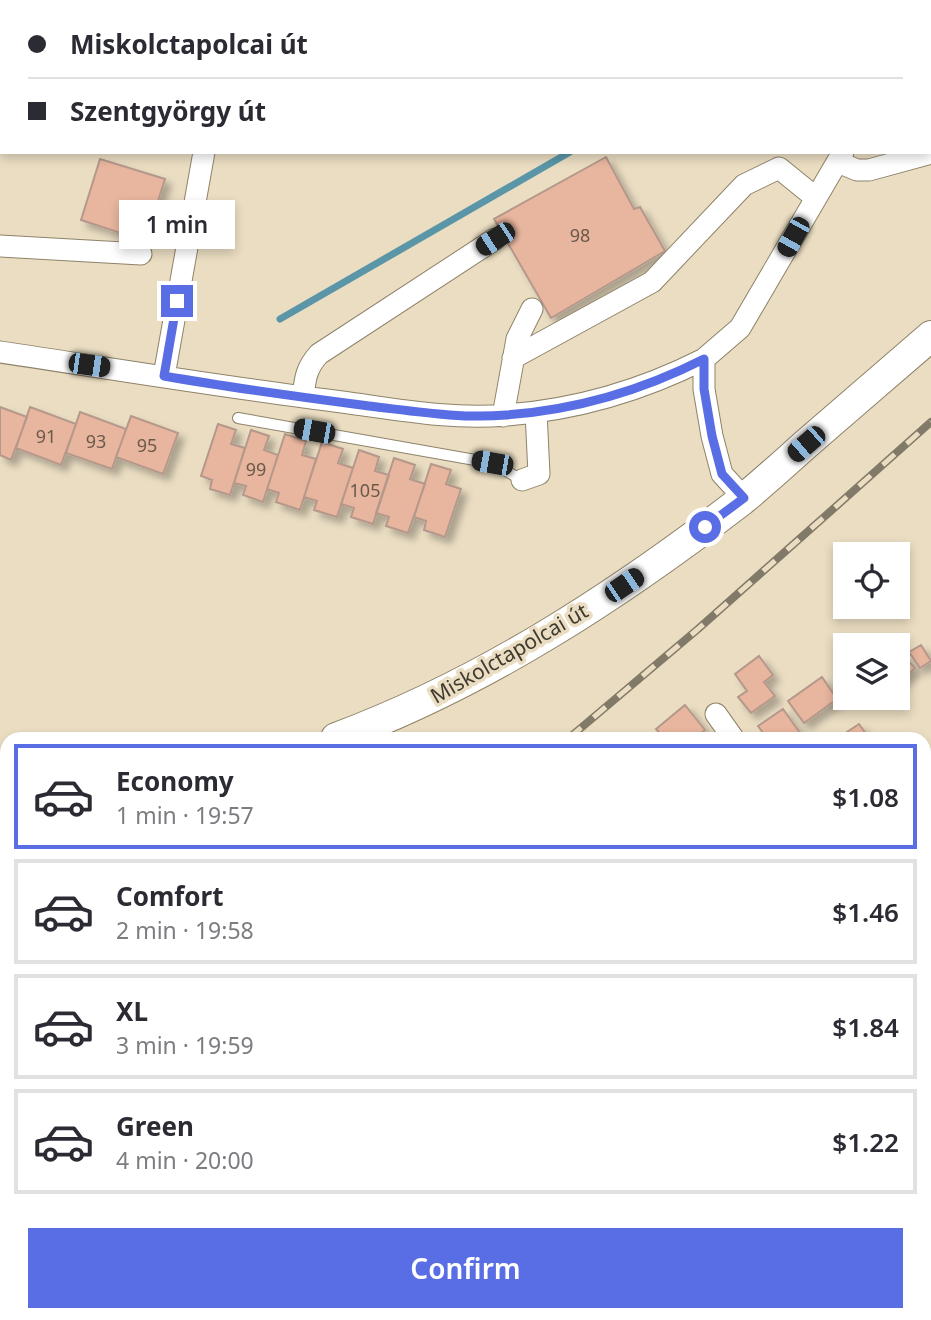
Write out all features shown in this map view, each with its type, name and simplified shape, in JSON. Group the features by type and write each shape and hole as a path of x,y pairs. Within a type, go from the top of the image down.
{"street":[{"path":"164,376 204,154"},
{"path":"0,352 303,397 432,413 503,416 566,408 682,370 704,359 740,328 840,157 857,170 869,170 927,154"},
{"path":"513,358 652,282 744,185 784,160 816,198"},
{"path":"303,397 305,374 319,355 495,239"},
{"path":"0,246 141,254"},
{"path":"503,416 517,339 532,309"},
{"name":"Miskolctapolcai út","path":"351,732 421,704 502,661 646,570 744,498 931,336"},
{"path":"704,359 704,389 722,474 744,498"},
{"path":"522,480 540,474 536,412"},
{"path":"716,714 729,732"}],"lane":[{"path":"238,418 492,463 522,480"}],"building":[{"path":"606,157 634,209 640,207 665,251 551,318 494,219"},
{"path":"100,159 165,179 145,241 81,220"},
{"path":"0,407 27,417 11,460 0,455"},
{"path":"30,407 76,424 61,465 16,448"},
{"path":"80,412 126,429 112,469 66,453"},
{"path":"131,416 178,433 163,474 116,457"},
{"path":"218,424 236,430 231,444 245,448 230,495 210,489 212,480 201,476"},
{"path":"251,430 269,436 264,450 278,455 263,502 243,495 246,486 234,483"},
{"path":"285,434 306,441 302,455 316,459 300,510 276,502 279,493 267,489"},
{"path":"322,442 343,449 338,463 353,468 337,517 314,510 317,501 304,497"},
{"path":"359,450 379,457 375,471 389,475 373,524 351,517 354,508 341,504"},
{"path":"394,458 415,465 410,479 425,484 408,533 386,526 389,517 376,513"},
{"path":"431,464 451,470 446,484 461,489 445,537 424,530 426,521 414,517"},
{"path":"921,645 931,661 920,668 910,651"},
{"path":"759,656 773,675 764,682 775,696 751,713 738,697 747,691 735,674"},
{"path":"822,677 833,693 833,702 804,723 788,701"},
{"path":"685,705 705,730 659,732 656,729"},
{"path":"783,709 799,732 762,732 758,726"},
{"path":"859,724 865,732 847,732"}],"waterway":[{"path":"280,319 567,154"}],"railway":[{"path":"576,732 698,629 931,422"}],"route":[{"path":"177,301 164,376 432,413 503,416 566,408 682,370 704,359 704,389 722,474 744,498 705,527"}]}
